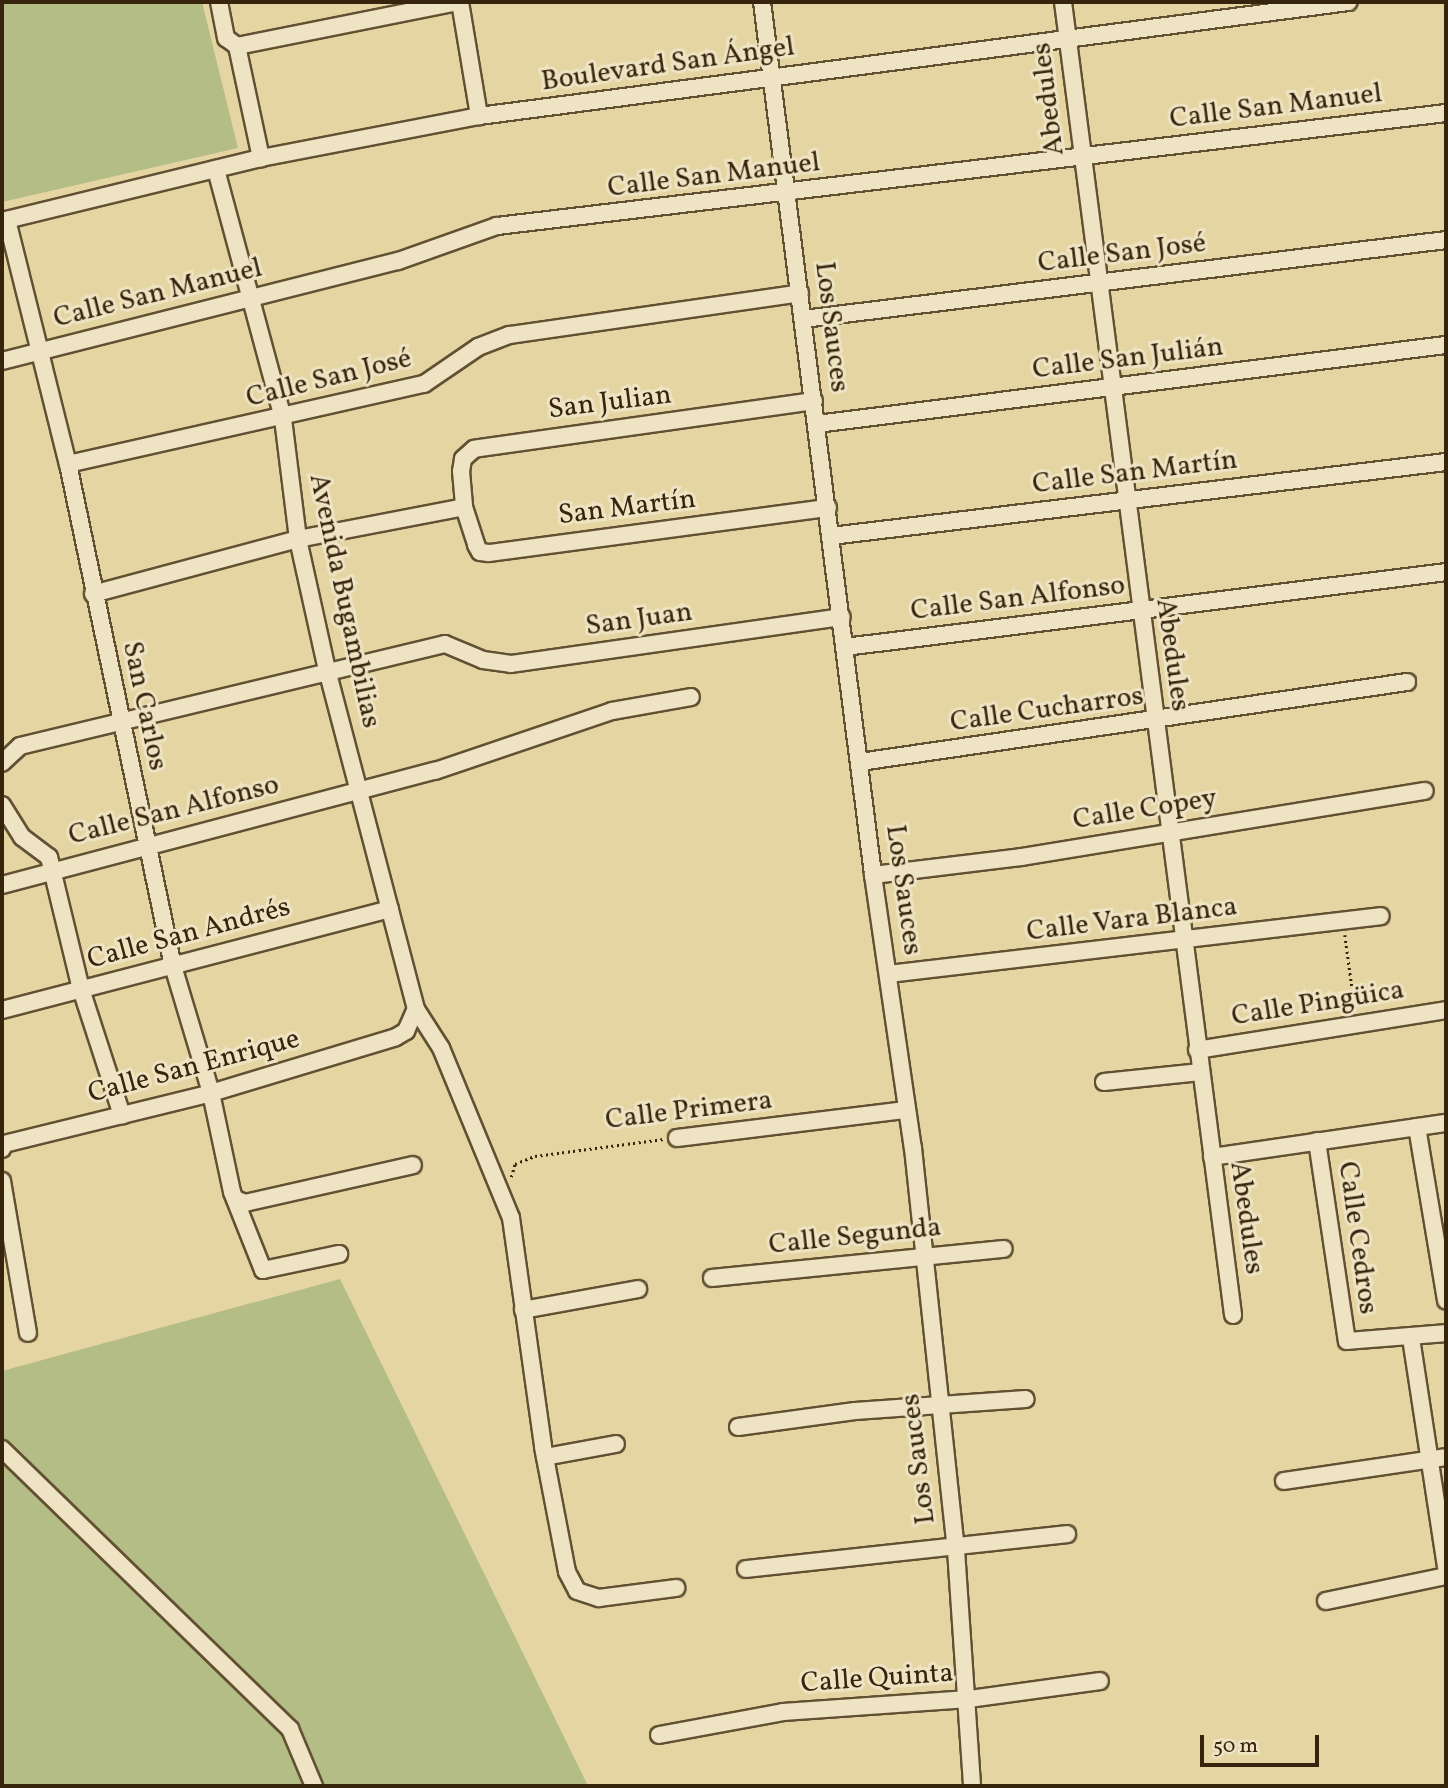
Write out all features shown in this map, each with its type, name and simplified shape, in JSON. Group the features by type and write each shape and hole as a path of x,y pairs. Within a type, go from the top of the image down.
{"street":[{"path":"219,2 226,38 237,46 261,158"},
{"path":"237,46 459,2 479,116"},
{"name":"Los Sauces","path":"762,2 873,875 906,1110 956,1550 969,1699 972,1786"},
{"name":"Abedules","path":"1063,2 1110,388 1233,1315"},
{"name":"Boulevard San Ángel","path":"4,221 261,158 479,116 1349,2"},
{"name":"Calle San Manuel","path":"2,361 398,261 497,226 1446,113"},
{"name":"Avenida Bugambilias","path":"216,169 283,418 298,539 327,670 416,1009 441,1048 505,1198 545,1457 567,1573 577,1591 599,1598 676,1588"},
{"name":"San Carlos","path":"4,221 68,464 93,594 173,966 211,1093 232,1192 238,1200 263,1270 339,1254"},
{"name":"Calle San José","path":"803,319 1446,240"},
{"name":"Calle San José","path":"68,464 283,418 424,384 478,347 510,335 800,293"},
{"name":"Calle San Julián","path":"817,425 1446,345"},
{"name":"San Julian","path":"464,507 461,471 463,459 474,449 814,401"},
{"name":"Calle San Martín","path":"831,536 1446,462"},
{"path":"93,594 298,539 464,507"},
{"name":"San Martín","path":"464,507 476,545 480,552 489,553 828,508"},
{"name":"Calle San Alfonso","path":"845,647 1446,572"},
{"name":"San Juan","path":"327,670 445,644 483,660 511,664 842,617"},
{"path":"2,763 20,746 327,670"},
{"name":"Calle Cucharros","path":"860,762 1407,682"},
{"name":"Calle San Alfonso","path":"2,886 52,869 360,790 503,750 612,711 691,697"},
{"name":"Calle Copey","path":"873,875 1425,791"},
{"path":"2,805 22,837 49,858 81,989 122,1115"},
{"name":"Calle San Andrés","path":"2,1010 390,909"},
{"name":"Calle Vara Blanca","path":"888,974 1183,942 1381,916"},
{"name":"Calle San Enrique","path":"3,1146 211,1093 396,1037 407,1031 416,1009"},
{"name":"Calle Pingüica","path":"1197,1050 1446,1010"},
{"path":"1104,1082 1200,1072"},
{"name":"Calle Primera","path":"677,1138 906,1110"},
{"path":"1212,1157 1446,1123"},
{"path":"1417,1127 1446,1301"},
{"name":"Calle Cedros","path":"1317,1141 1347,1341 1410,1338"},
{"path":"238,1200 245,1203 413,1165"},
{"path":"2,1181 27,1333"},
{"name":"Calle Segunda","path":"712,1278 1004,1249"},
{"path":"523,1310 638,1289"},
{"path":"1446,1333 1410,1338 1439,1458 1446,1567"},
{"path":"738,1427 939,1405 1026,1399"},
{"path":"545,1457 616,1444"},
{"path":"2,1449 290,1729 314,1786"},
{"path":"1284,1481 1439,1458"},
{"path":"746,1569 956,1550 1067,1534"},
{"path":"1326,1601 1446,1576"},
{"name":"Calle Quinta","path":"659,1735 783,1712 969,1699 1100,1681"}],"path":[{"path":"1344,922 1357,1023"},
{"name":"Calle Primera","path":"505,1198 515,1164 522,1159 677,1138"}],"green space":[{"path":"2,2 202,2 238,148 2,202"},
{"path":"340,1279 588,1786 2,1786 2,1371"}]}
